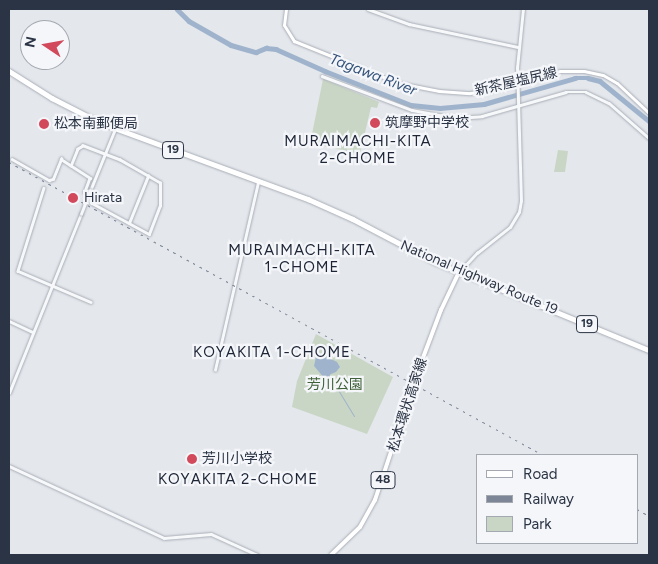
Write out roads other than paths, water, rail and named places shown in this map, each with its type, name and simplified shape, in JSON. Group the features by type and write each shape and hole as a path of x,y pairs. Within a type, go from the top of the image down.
{"highway":[{"name":"National Highway Route 19","path":"9,71 52,98 116,129 258,180 340,213 422,256 649,350"}],"main road":[{"name":"新茶屋塩尻線","path":"286,9 284,25 294,41 398,83 427,90 470,93 517,85 560,72 590,72 617,83 649,113"},
{"name":"松本環状高家線","path":"330,555 357,531 375,500 415,379 441,310 460,272"}],"street":[{"path":"368,9 409,24 518,47"},
{"path":"460,272 477,253 510,227 519,212 521,201 517,85 518,47 523,9"},
{"path":"322,76 394,104 436,116 473,118 566,92 586,92 609,103 649,138"},
{"path":"9,393 116,129"},
{"path":"12,159 49,180 53,179 61,159 71,166 90,178 85,192 92,203 146,233 149,234 152,231 160,206 162,185 105,154 81,146 71,166"},
{"path":"129,223 148,176"},
{"path":"215,370 258,180"},
{"path":"44,188 18,271 91,302"},
{"path":"9,321 33,332"},
{"path":"9,466 164,538 209,534 258,555"}],"water":[{"path":"324,352 329,358 337,362 340,367 325,379 314,366 316,357"}],"waterway":[{"name":"Tagawa River","path":"177,9 189,21 231,45 256,52 266,48 276,49 325,71 411,105 440,108 484,104 575,78 588,78 600,81 649,121"},
{"path":"329,375 354,416"}],"railway":[{"path":"9,162 541,454"},
{"path":"638,510 649,516"}],"place":[{"name":"筑摩野中学校","path":"375,123"},
{"name":"松本南郵便局","path":"44,124"},
{"name":"Hirata","path":"73,198"},
{"name":"芳川小学校","path":"192,459"}],"district":[{"name":"MURAIMACHI-KITA 2-CHOME","path":"358,150"},
{"name":"MURAIMACHI-KITA 1-CHOME","path":"302,258"},
{"name":"KOYAKITA 1-CHOME","path":"272,353"},
{"name":"KOYAKITA 2-CHOME","path":"238,480"}],"park label":[{"name":"芳川公園","path":"335,385"}]}
